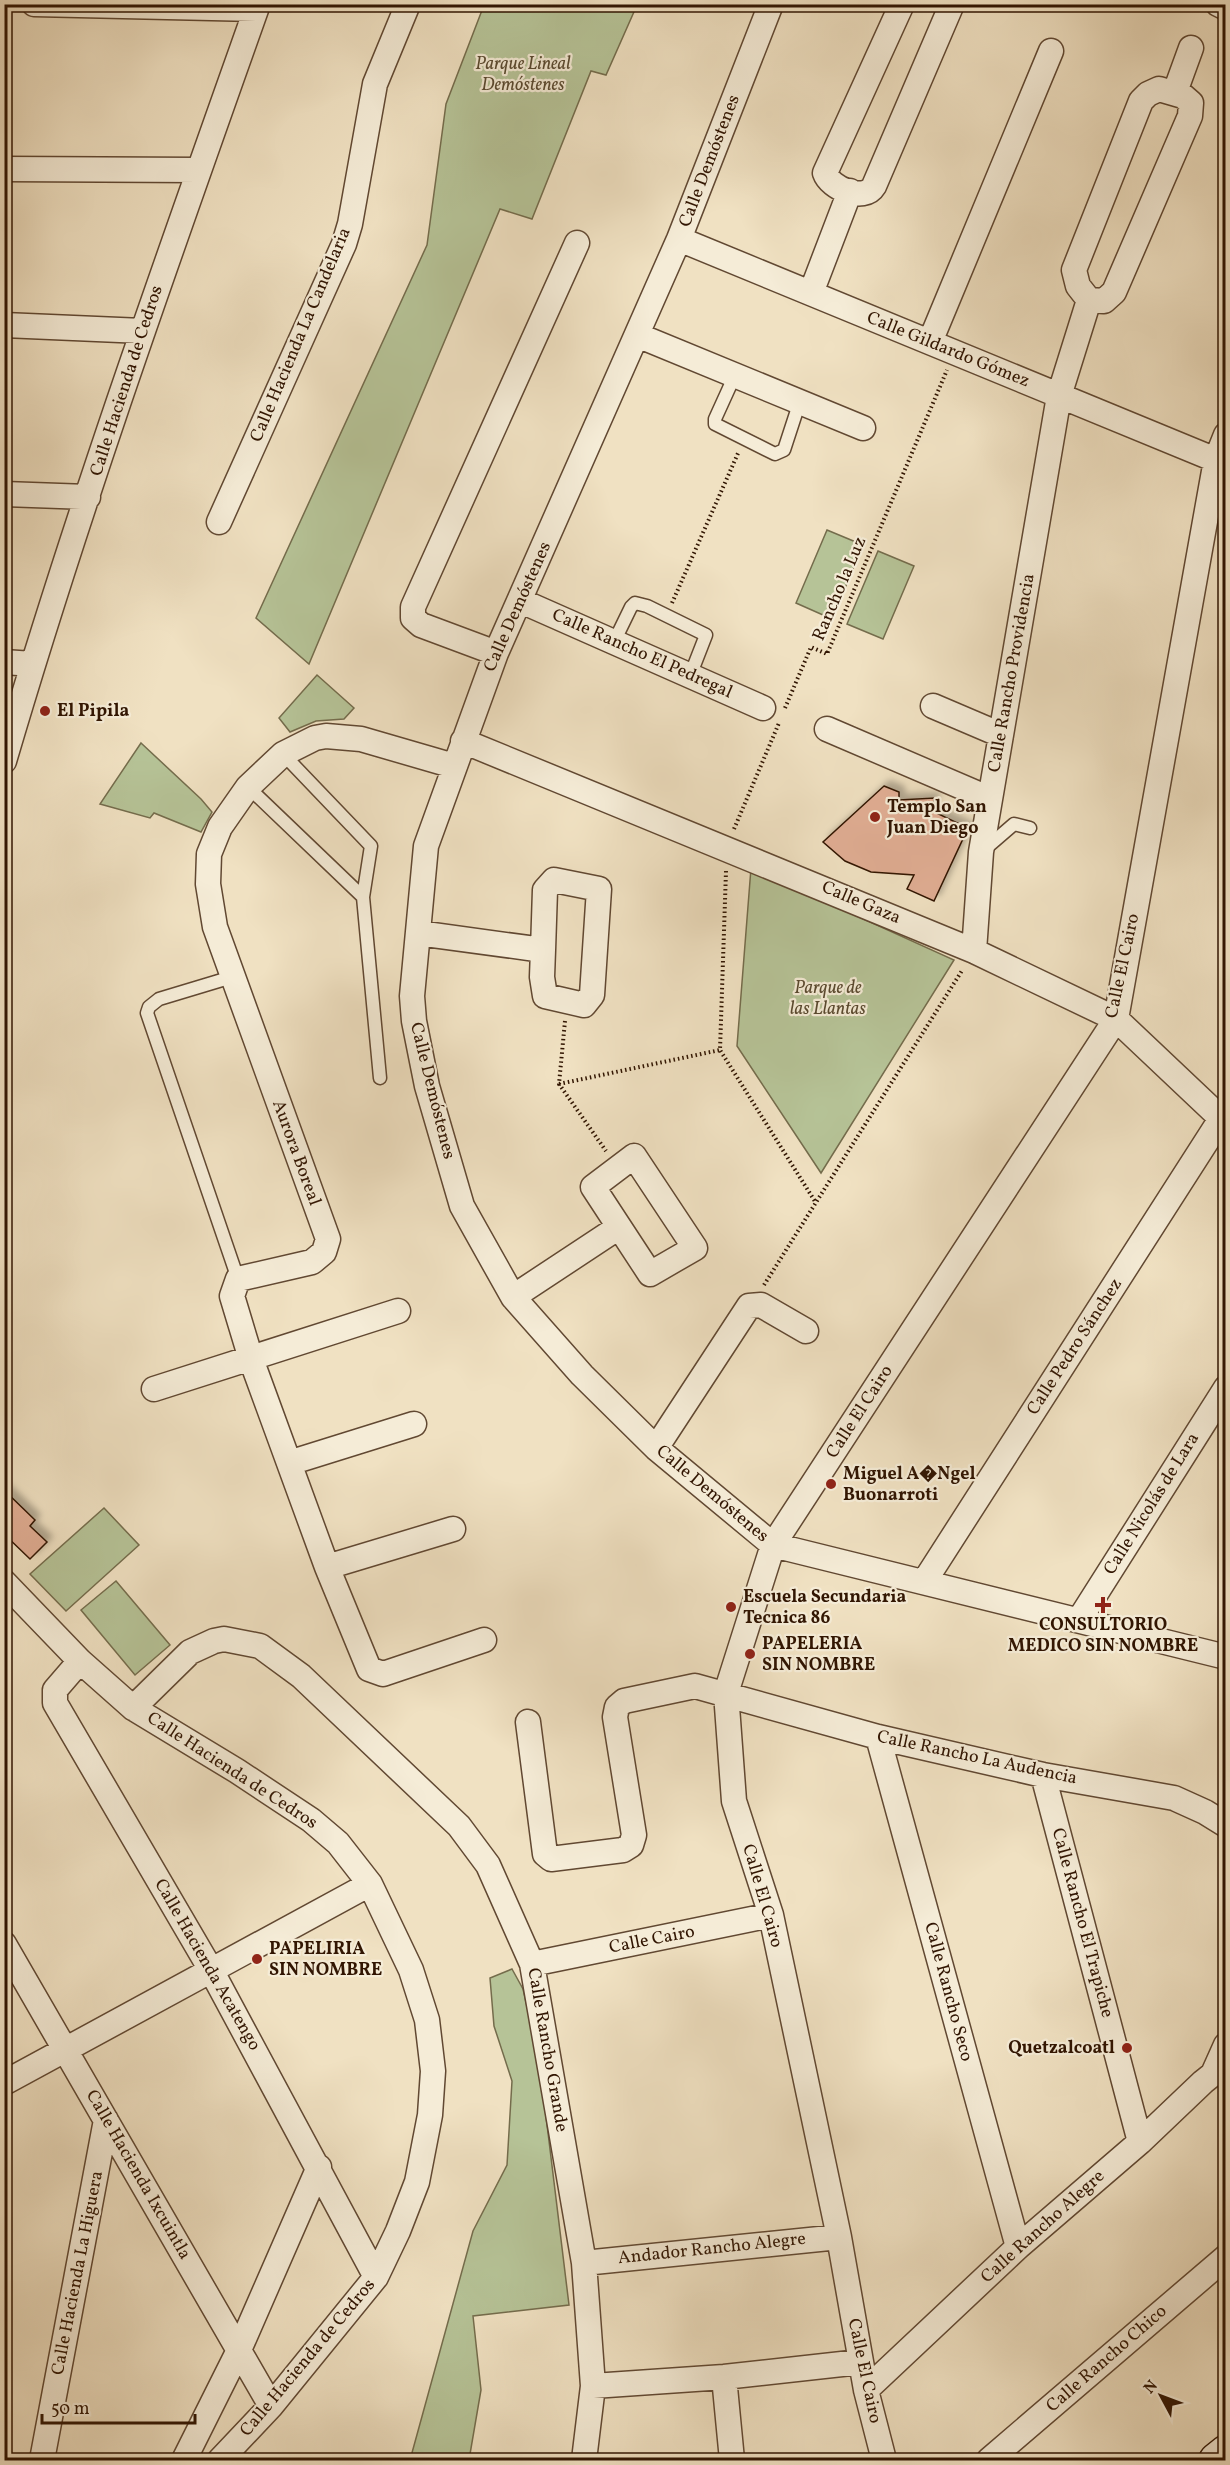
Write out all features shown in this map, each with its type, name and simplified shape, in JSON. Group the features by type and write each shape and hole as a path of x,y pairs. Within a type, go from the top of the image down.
{"main road":[{"path":"1216,2460 1226,2452"}],"street":[{"path":"34,4 257,7"},
{"name":"Calle Hacienda La Candelaria","path":"219,522 344,244 375,84 408,4"},
{"name":"Calle Demóstenes","path":"771,4 680,239 496,653 426,846 412,996 414,1021 427,1086 462,1206 513,1297 582,1375 656,1448 773,1545 1226,1657"},
{"path":"902,4 825,173 831,183 850,191 863,194 874,186 952,4"},
{"path":"1218,4 1226,8"},
{"name":"Calle Hacienda de Cedros","path":"4,760 33,664 143,331 257,7"},
{"path":"1175,92 1191,48"},
{"path":"930,342 1051,51"},
{"path":"1159,89 1175,92 1191,103 1190,116 1114,292 1104,301 1089,300 1078,286 1074,270 1141,101 1148,94 1159,89"},
{"path":"4,169 199,170"},
{"path":"811,293 850,191"},
{"name":"Calle Gildardo Gómez","path":"680,239 1216,460"},
{"path":"496,653 421,625 413,618 412,613 577,243"},
{"name":"Calle Rancho Providencia","path":"974,951 981,852 1059,396 1089,300"},
{"path":"4,325 143,331"},
{"path":"637,335 863,428"},
{"name":"Calle El Cairo","path":"884,2460 860,2362 839,2237 771,1915 734,1801 726,1693 773,1545 1116,1019 1216,460 1226,435"},
{"path":"4,494 88,497"},
{"name":"Calle Rancho El Pedregal","path":"521,601 776,713"},
{"path":"4,662 33,664"},
{"path":"933,706 1001,735"},
{"path":"827,729 990,799"},
{"name":"Aurora Boreal","path":"238,1279 312,1262 324,1252 328,1239 214,927 207,868 220,827 248,787 283,754 315,738 340,736 394,746 454,766"},
{"name":"Calle Gaza","path":"463,741 727,847 974,951 1116,1019 1224,1117"},
{"path":"554,880 599,889 592,995 584,1005 566,1002 548,999 544,994 545,890 554,880"},
{"path":"418,933 543,950"},
{"name":"Calle Pedro Sánchez","path":"924,1582 1224,1117"},
{"path":"626,1162 695,1248 650,1274 619,1227 593,1187 626,1162"},
{"path":"513,1297 619,1227"},
{"path":"238,1279 232,1296 251,1359 327,1567 373,1673 383,1674 484,1640"},
{"path":"656,1448 745,1310 752,1304 761,1305 806,1331"},
{"path":"154,1389 398,1311"},
{"name":"Calle Nicolás de Lara","path":"1079,1620 1226,1388"},
{"path":"289,1463 414,1424"},
{"path":"327,1567 453,1530"},
{"name":"Calle Hacienda de Cedros","path":"4,1582 80,1660 133,1708 311,1820 338,1843 370,1884 411,1970 427,2019 433,2071 430,2115 420,2174 398,2231 376,2277 271,2406 220,2460"},
{"name":"Calle Rancho Grande","path":"133,1708 190,1652 214,1641 225,1639 260,1646 301,1676 459,1826 488,1865 532,1964 584,2263 593,2386 584,2460"},
{"name":"Calle Hacienda Acatengo","path":"80,1660 55,1689 55,1703 211,1970 319,2167 376,2277"},
{"name":"Calle Rancho La Audencia","path":"528,1722 548,1857 555,1859 623,1850 631,1845 634,1835 615,1717 617,1707 624,1701 695,1686 878,1737 1043,1775 1174,1798 1205,1812 1226,1825"},
{"name":"Calle Rancho Seco","path":"878,1737 1018,2247"},
{"name":"Calle Rancho El Trapiche","path":"1043,1775 1140,2142"},
{"path":"4,2083 370,1884"},
{"name":"Calle Cairo","path":"532,1964 771,1915"},
{"name":"Calle Hacienda Ixcuintla","path":"4,1944 271,2406"},
{"path":"1219,2072 1226,2045"},
{"name":"Calle Rancho Alegre","path":"866,2390 1018,2247 1219,2072"},
{"name":"Calle Hacienda La Higuera","path":"42,2460 106,2120"},
{"path":"184,2460 239,2350 319,2167"},
{"name":"Andador Rancho Alegre","path":"584,2263 839,2237"},
{"name":"Calle Rancho Chico","path":"989,2460 1226,2257"},
{"path":"593,2386 724,2377 860,2362"},
{"path":"724,2377 732,2460"}],"lane":[{"path":"735,375 715,422 720,428 775,454 782,452 800,401"},
{"path":"614,642 628,611 635,603 667,615 706,635 690,676"},
{"path":"283,754 371,846 363,897 380,1078"},
{"path":"248,787 363,897"},
{"path":"981,852 1014,824 1030,828"},
{"path":"232,977 159,999 149,1007 147,1013 238,1279"}],"path":[{"name":"Rancho la Luz","path":"727,847 776,713 811,647 827,654 954,352"},
{"path":"667,615 744,439"},
{"path":"727,847 720,1050 816,1203"},
{"path":"752,1304 974,951"},
{"path":"566,1002 560,1084 626,1162"},
{"path":"560,1084 720,1050"}],"green space":[{"name":"Parque Lineal Demóstenes","path":"484,5 637,5 606,75 591,71 532,219 500,209 309,664 256,618 427,245 446,104"},
{"path":"827,530 863,545 832,619 796,603"},
{"path":"878,551 914,566 883,639 847,624"},
{"path":"317,675 354,708 344,719 316,721 290,732 279,718"},
{"path":"141,743 212,812 201,832 154,813 150,818 100,804"},
{"name":"Parque de las Llantas","path":"751,868 954,960 821,1173 737,1046"},
{"path":"104,1508 139,1545 66,1611 30,1574"},
{"path":"116,1581 170,1645 135,1675 81,1610"},
{"path":"512,1969 523,1989 539,2059 569,2305 473,2316 481,2390 469,2460 410,2460 473,2231 507,2165 512,2081 494,2026 490,1978"}],"building":[{"path":"884,786 899,792 899,800 935,798 930,810 968,828 934,901 907,889 914,875 871,872 845,861 823,842"},
{"path":"4,1490 35,1520 30,1526 47,1542 30,1559 4,1534"}],"place":[{"name":"El Pipila","path":"45,711"},
{"name":"Templo San Juan Diego","path":"875,817"},
{"name":"Miguel A�Ngel Buonarroti","path":"831,1484"},
{"name":"CONSULTORIO MEDICO SIN NOMBRE","path":"1103,1605"},
{"name":"Escuela Secundaria Tecnica 86","path":"731,1607"},
{"name":"PAPELERIA SIN NOMBRE","path":"750,1654"},
{"name":"PAPELIRIA SIN NOMBRE","path":"257,1959"},
{"name":"Quetzalcoatl","path":"1127,2048"}]}
